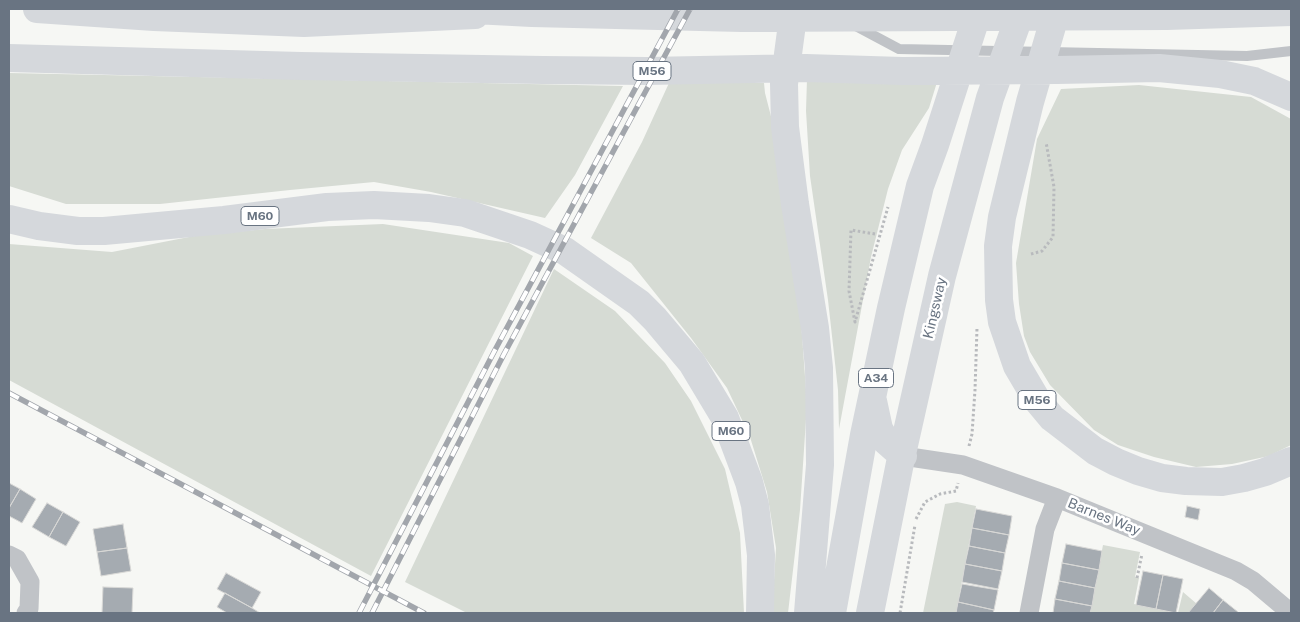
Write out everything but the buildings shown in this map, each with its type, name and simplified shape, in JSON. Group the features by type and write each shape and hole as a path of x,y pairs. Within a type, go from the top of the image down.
{"highway":[{"path":"37,9 154,17 304,23 532,13"},
{"path":"455,9 532,13 742,18 1167,16 1291,12"},
{"path":"794,9 784,84 785,127 820,368 820,465 808,613"},
{"name":"A34","path":"832,613 890,308 920,186 935,146 979,9"},
{"name":"Kingsway","path":"870,613 942,276 990,98 1022,9"},
{"path":"1035,135 1030,102 1057,9"},
{"name":"M56","path":"9,58 301,66 647,71 806,68 902,71 1159,68 1220,74 1254,81 1291,97"},
{"name":"M56","path":"1035,135 1002,217 998,246 999,300 1002,322 1010,348 1026,383 1037,400 1052,418 1095,451 1138,471 1162,478 1222,482 1265,472 1291,461"},
{"name":"M60","path":"9,219 68,230 104,231 224,220 327,206 374,204 465,213 538,238 565,251 639,303 683,351 702,378 725,418 746,473 755,504 761,555 760,613"},
{"path":"872,396 879,429 886,441 903,456"},
{"path":"848,613 874,474 878,467 891,456 903,456"}],"street":[{"name":"Barnes Way","path":"903,456 963,465 1057,498 1236,571 1288,605"},
{"path":"1029,613 1045,529 1057,498"},
{"path":"9,555 17,559 30,582 29,609 26,613"}],"lane":[{"path":"839,17 899,49 1247,56 1291,51"}],"path":[{"path":"1031,254 1042,251 1053,238 1054,186 1035,135"},
{"path":"875,234 851,230 848,291 855,322 890,200"},
{"path":"968,449 972,434 977,323"},
{"path":"900,613 916,518 925,502 940,494 956,491 957,488"},
{"path":"1137,578 1143,550"}],"shaded area":[{"path":"9,73 623,86 575,175 545,218 431,192 374,182 160,204 66,204 9,186"},
{"path":"807,79 938,79 929,108 902,150 888,189 871,257 839,429 838,390 828,300 810,176 806,111"},
{"path":"669,83 764,83 774,128 801,321 807,404 800,510 788,613 772,613 776,548 767,492 750,437 727,388 691,338 631,263 591,238 642,142"},
{"path":"1139,85 1251,97 1291,119 1291,445 1269,456 1232,464 1196,467 1154,457 1118,445 1094,430 1050,385 1030,352 1024,336 1016,263 1037,139 1061,89"},
{"path":"383,224 509,243 533,256 371,576 9,380 9,244 112,252 194,236 265,229"},
{"path":"554,269 615,311 665,363 691,401 725,469 740,533 744,613 467,613 405,582"},
{"path":"957,502 976,506 956,613 923,613 945,504"},
{"path":"1103,545 1140,552 1135,577 1139,578 1134,604 1178,613 1090,613"},
{"path":"1183,592 1197,604 1188,613 1178,613"}],"railway":[{"path":"359,613 495,350 678,9"},
{"path":"372,613 504,354 690,9"},
{"path":"9,393 424,613"}]}
